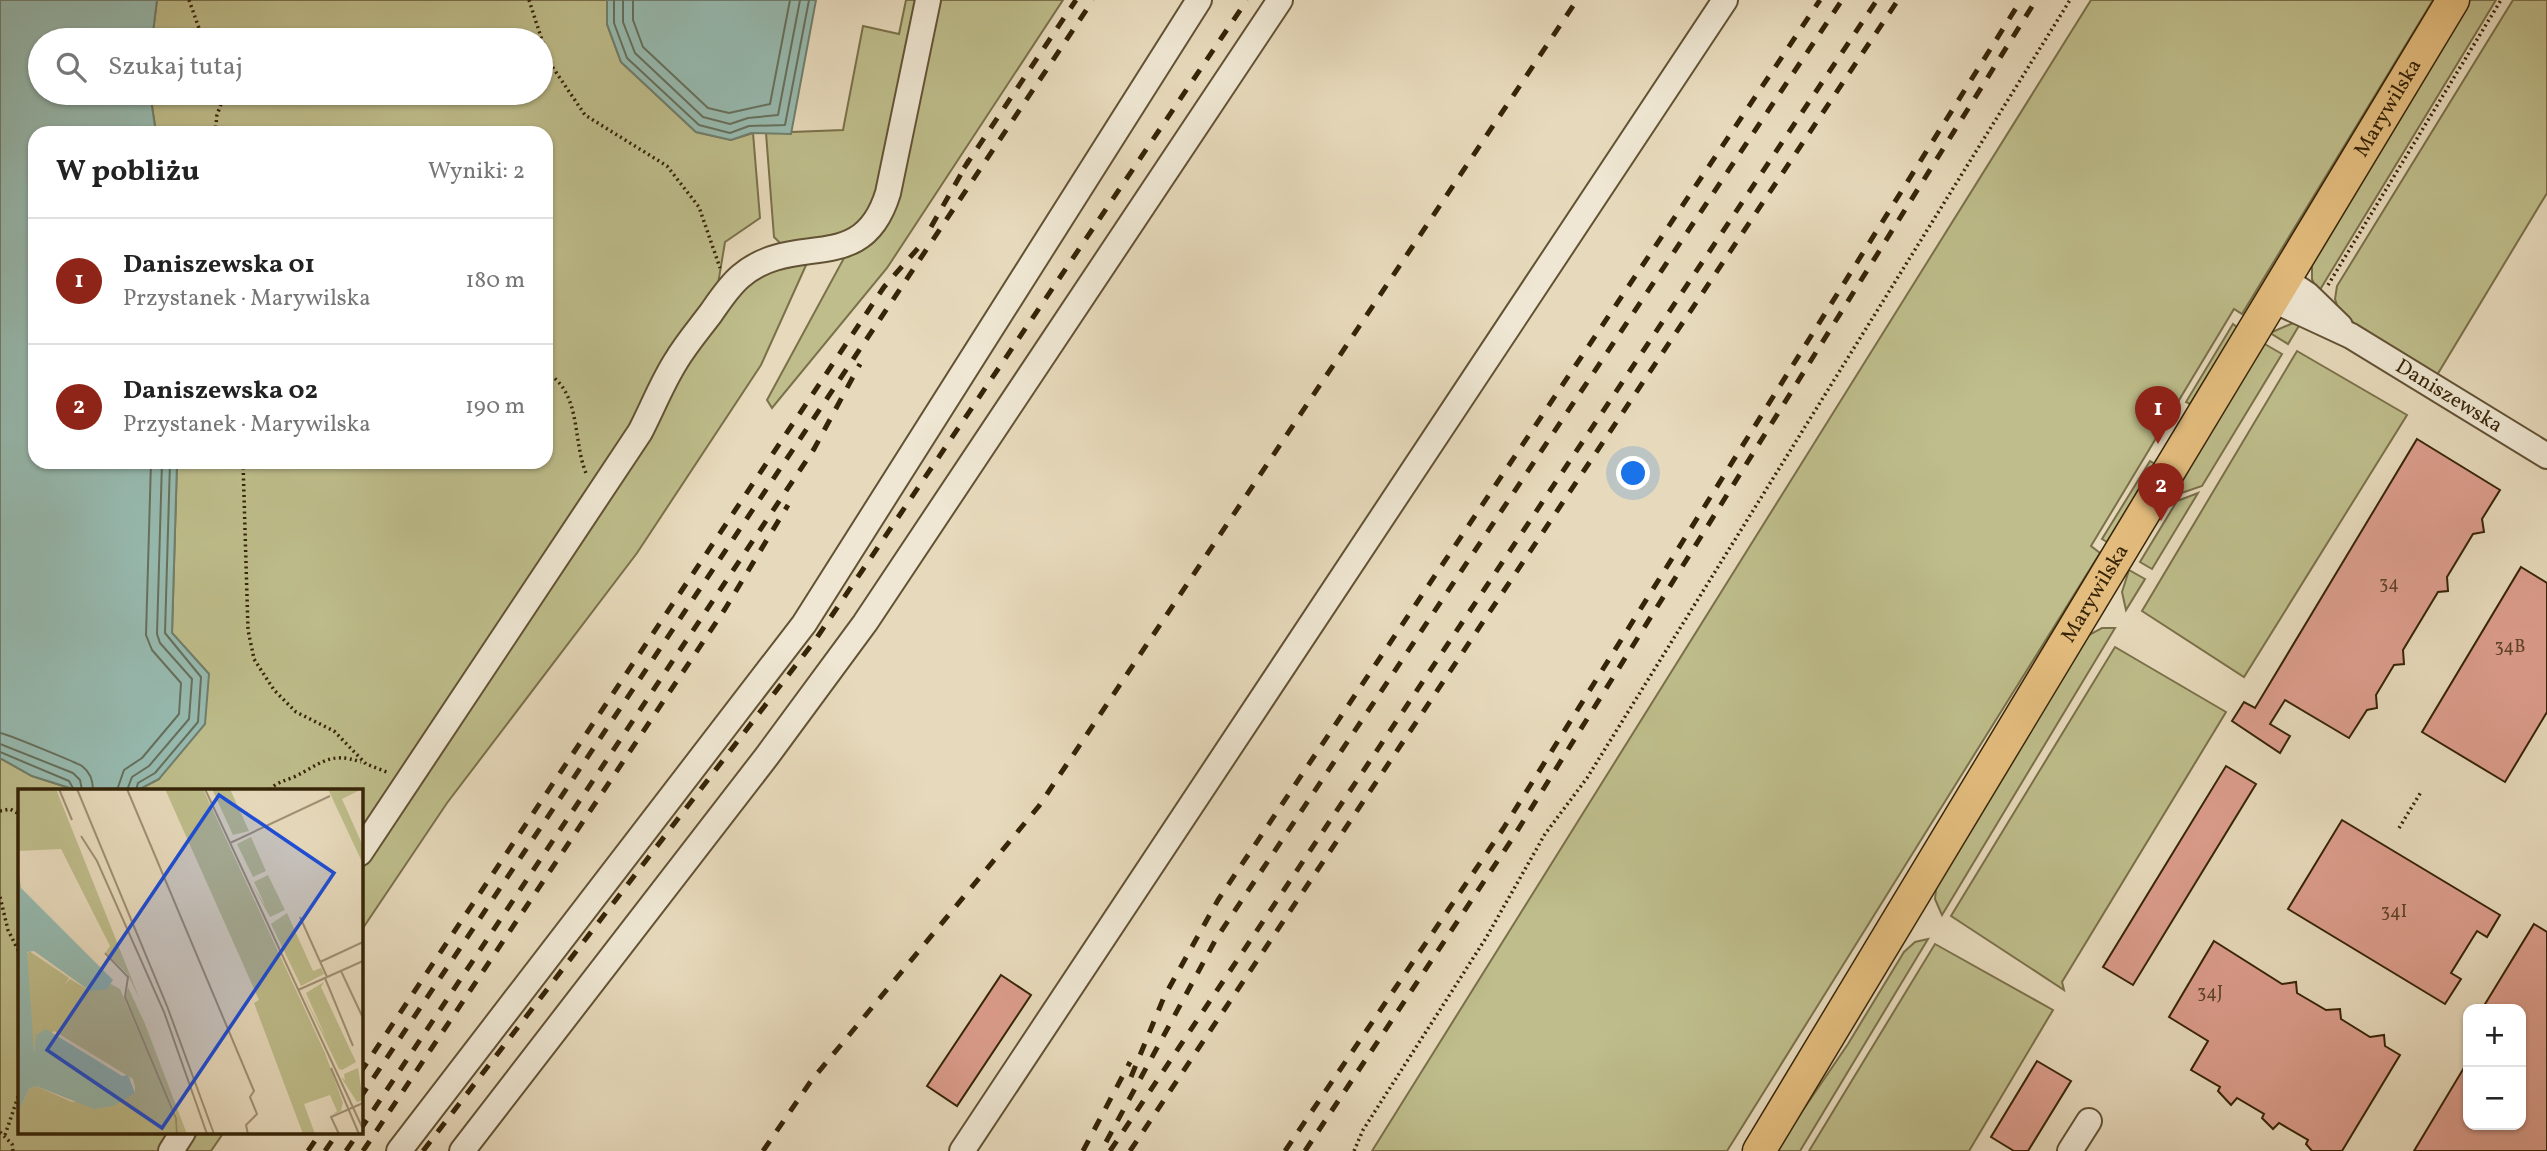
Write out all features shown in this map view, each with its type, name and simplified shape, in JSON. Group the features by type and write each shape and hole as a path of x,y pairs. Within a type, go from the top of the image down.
{"main road":[{"name":"Marywilska","path":"1759,1151 2452,0"}],"street":[{"path":"362,850 640,432 676,361 727,290 743,274 772,257 847,244 869,232 877,222 888,192 928,0"},
{"path":"399,1151 804,624 1199,0"},
{"path":"462,1151 759,767 857,634 1280,0"},
{"path":"962,1151 1725,0"},
{"name":"Daniszewska","path":"2277,289 2308,295 2351,336 2547,456"},
{"path":"2070,1151 2089,1121"},
{"path":"171,1151 182,1134"}],"path":[{"path":"189,0 199,28"},
{"path":"529,0 538,28"},
{"path":"1354,1151 1363,1130 1486,938 1545,834 1587,778 2070,0"},
{"path":"2321,296 2501,0"},
{"path":"553,68 584,116 667,166 699,207 727,290"},
{"path":"216,126 221,105"},
{"path":"553,376 569,396 582,463 595,499"},
{"path":"243,469 248,630 254,659 274,690 296,712 334,732 366,764"},
{"path":"271,789 281,781 325,760 342,756 407,780"},
{"path":"2399,828 2421,792"},
{"path":"0,811 10,809 18,813"},
{"path":"0,897 8,930 18,950"},
{"path":"13,1151 2,1133 18,1096"}],"shaded area":[{"path":"157,0 607,0 607,24 621,62 696,132 731,140 753,133 760,218 725,242 717,290 635,427 362,838 362,789 140,789 159,779 209,674 172,633 177,469 553,469 553,126 155,126 152,105 553,105 553,28 154,28"},
{"path":"906,0 920,0 876,207 844,235 781,244 774,237 766,133 843,130 863,26 899,34"},
{"path":"938,0 1063,0 887,268 772,408 767,400 844,258 874,242 893,214"},
{"path":"2091,0 2433,0 2242,314 2234,309 2091,546 2100,553 1727,1151 1372,1151"},
{"path":"2470,0 2496,0 2318,293 2312,279 2312,261"},
{"path":"2513,0 2547,0 2547,193 2437,375 2340,314 2335,299 2337,286"},
{"path":"807,263 761,365 637,553 447,803 362,930 362,869 686,363 743,286 767,273"},
{"path":"2293,323 2300,324 2288,344 2270,333"},
{"path":"2233,324 2237,327 2190,404 2186,402"},
{"path":"2263,343 2282,354 2202,486 2170,497"},
{"path":"2297,351 2407,415 2244,677 2142,611"},
{"path":"2150,461 2155,464 2107,542 2102,539"},
{"path":"2198,493 2152,569 2140,562 2177,501"},
{"path":"2129,570 2145,579 2126,610 2122,592"},
{"path":"2102,628 2115,628 1942,915 1935,899 1937,880 2087,636"},
{"path":"2115,647 2226,712 2062,982 2064,990 1951,916"},
{"path":"0,758 32,776 73,789 18,789 18,1134 173,1134 161,1151 0,1151"},
{"path":"1928,939 1800,1151 1775,1151 1848,1044 1904,952 1915,942"},
{"path":"1935,944 2053,1010 1969,1151 1809,1151"},
{"path":"191,1134 223,1134 211,1151 179,1151"}],"water":[{"path":"0,0 157,0 154,28 28,28 28,105 152,105 155,126 28,126 28,469 177,469 172,633 209,674 205,724 159,779 140,789 73,789 32,776 0,758"},
{"path":"607,0 816,0 791,134 751,133 731,140 696,132 621,62 607,24"}],"building":[{"path":"2417,439 2500,490 2482,519 2484,532 2473,534 2447,577 2448,591 2438,592 2403,650 2404,664 2394,665 2376,695 2377,708 2367,710 2349,738 2285,700 2270,724 2290,736 2280,753 2232,721 2244,702 2255,708"},
{"path":"2521,567 2547,583 2547,712 2505,782 2422,732"},
{"path":"2226,766 2256,784 2133,985 2103,967"},
{"path":"2342,820 2500,915 2487,937 2477,931 2451,973 2461,979 2445,1004 2288,909"},
{"path":"2534,924 2547,932 2547,1151 2414,1151 2463,1069 2463,1130 2526,1130 2526,1004 2485,1004"},
{"path":"2214,941 2282,984 2296,982 2297,993 2326,1010 2340,1009 2341,1019 2370,1037 2384,1035 2385,1046 2400,1055 2342,1151 2312,1151 2306,1144 2308,1140 2279,1123 2273,1129 2262,1118 2264,1114 2237,1098 2231,1105 2218,1091 2220,1087 2191,1070 2208,1041 2169,1017"},
{"path":"1001,975 1031,995 957,1106 927,1086"},
{"path":"2037,1061 2071,1081 2028,1151 2014,1151 1991,1137"}],"railway":[{"path":"964,168 1076,0"},
{"path":"362,1095 1093,0"},
{"path":"423,1151 816,639 1247,0"},
{"path":"763,1151 811,1081 1039,806 1577,0"},
{"path":"1131,1077 1164,997 1218,900 1820,0"},
{"path":"1106,1142 1216,939 1842,0"},
{"path":"1110,1151 1877,0"},
{"path":"1130,1151 1898,0"},
{"path":"1285,1151 1503,829 2021,0"},
{"path":"1305,1151 1514,836 2036,0"},
{"path":"931,227 969,160"},
{"path":"362,1070 884,287 919,247"},
{"path":"362,1127 814,449 860,364"},
{"path":"363,1151 725,609 788,505"},
{"path":"1083,1151 1130,1062"},
{"path":"308,1151 320,1134"},
{"path":"325,1151 337,1134"},
{"path":"346,1151 358,1134"}],"place":[{"name":"Daniszewska 01","path":"2158,444"},
{"name":"Daniszewska 02","path":"2161,521"}]}
